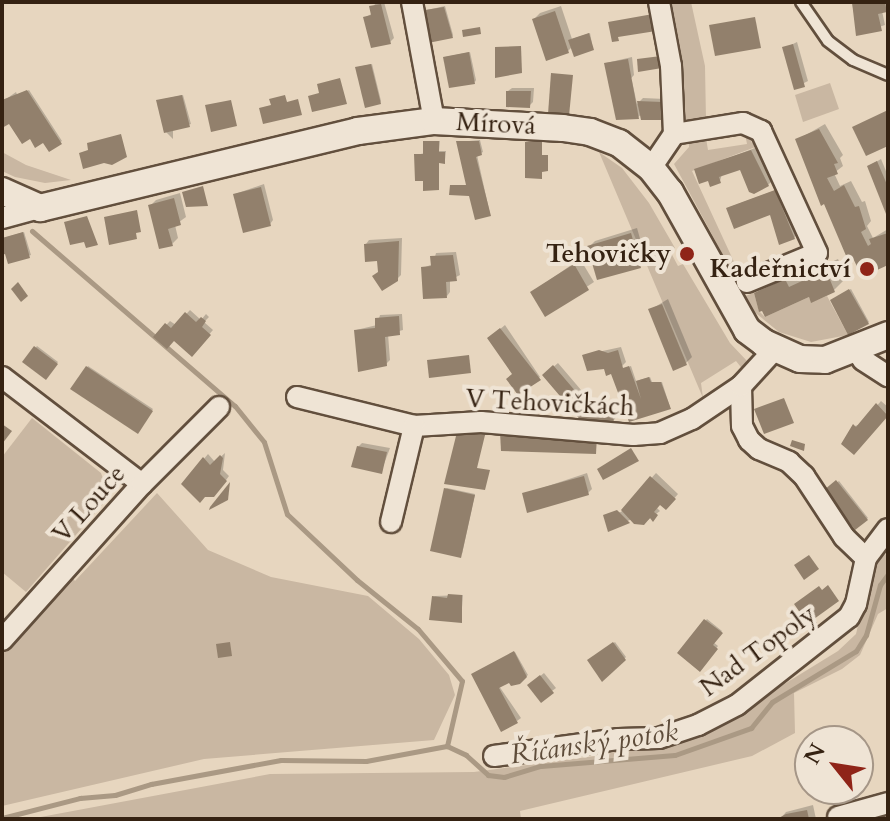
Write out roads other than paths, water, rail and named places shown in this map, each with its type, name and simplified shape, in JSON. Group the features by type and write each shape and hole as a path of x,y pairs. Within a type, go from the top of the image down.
{"street":[{"path":"412,2 434,121"},
{"path":"651,168 674,134 671,66 659,2"},
{"name":"Mírová","path":"40,208 358,131 434,121 590,132 619,143 651,168 670,192 747,330 775,349 800,359 825,360 888,335"},
{"path":"674,134 743,123 761,131 817,253 747,282"},
{"path":"2,191 40,208"},
{"path":"2,218 40,208"},
{"name":"V Tehovičkách","path":"297,397 414,426 481,422 633,435 660,433 692,419 741,386 775,349"},
{"path":"856,350 863,360 888,376"},
{"path":"2,377 142,484"},
{"path":"741,386 742,426 749,440 759,449 789,462 804,476 844,537 866,558"},
{"name":"V Louce","path":"2,640 142,484 219,407"},
{"path":"391,522 414,426"},
{"name":"Nad Topoly","path":"489,758 618,739 659,738 698,725 737,705 849,617 856,604 866,558 888,529"},
{"path":"838,817 888,803"}],"lane":[{"path":"801,2 828,41 853,60 888,75"}],"waterway":[{"path":"32,231 235,406 264,442 287,514 357,580 418,629 462,681 447,746"},
{"name":"Říčanský potok","path":"2,818 80,798 115,795 151,784 281,760 366,761 447,746 466,755 488,775 504,777 541,766 675,755 751,728 772,702 856,651 866,635 880,585 888,574"}],"place":[{"name":"Tehovičky","path":"687,254"},
{"name":"Kadeřnictví","path":"867,269"}]}
